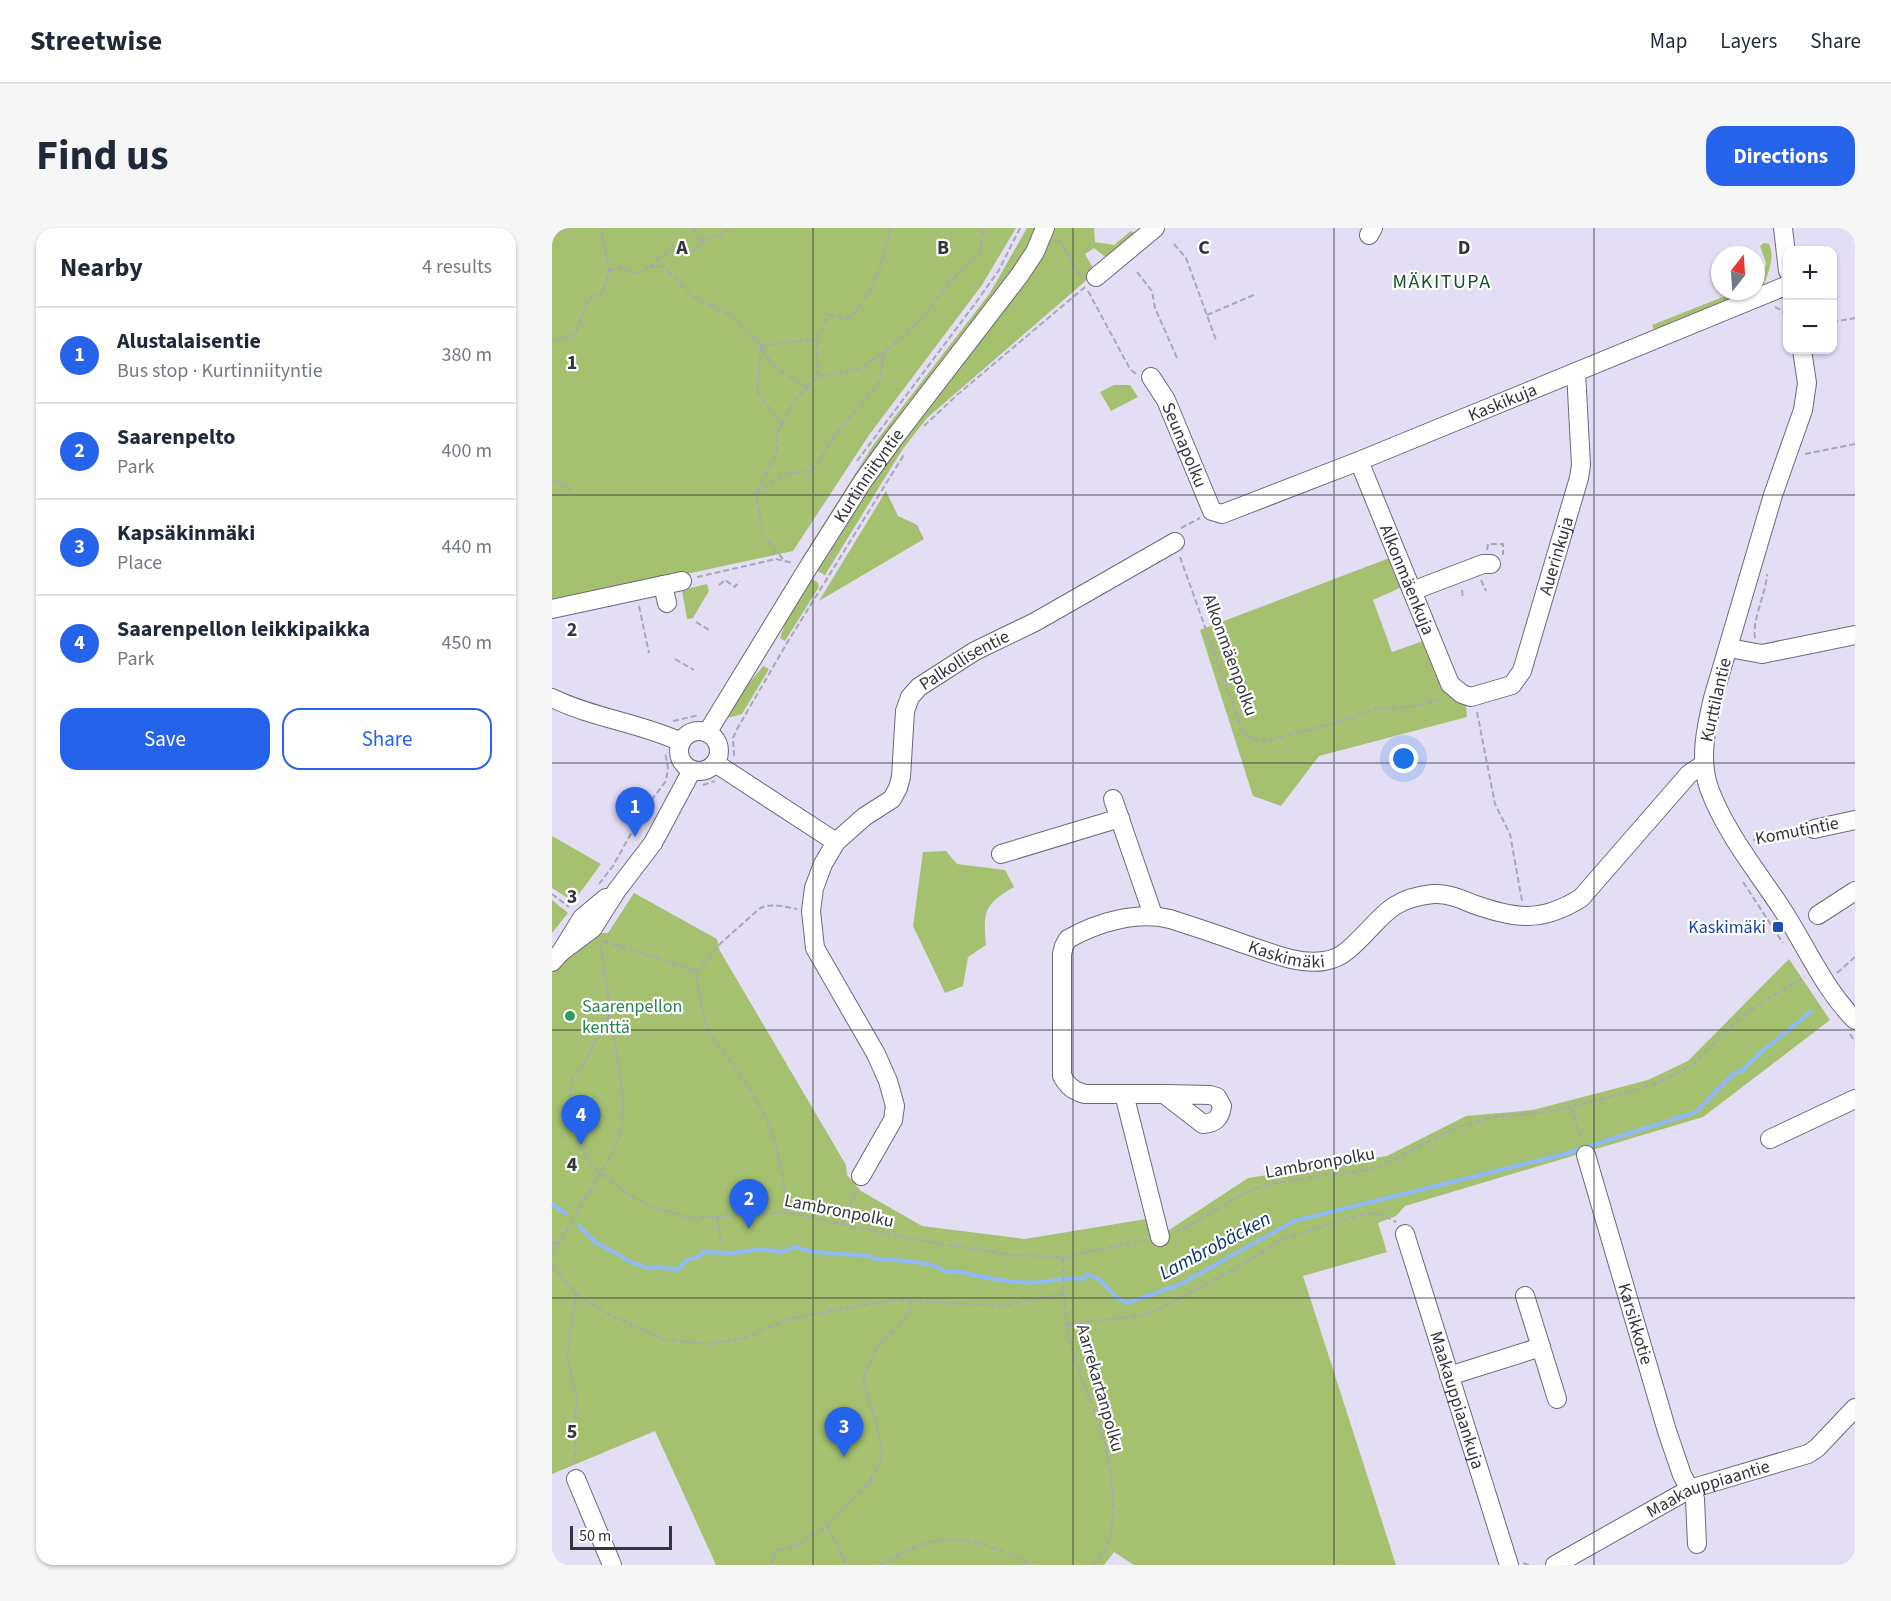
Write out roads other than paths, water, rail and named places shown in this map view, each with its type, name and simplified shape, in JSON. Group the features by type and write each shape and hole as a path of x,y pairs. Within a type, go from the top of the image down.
{"street":[{"path":"1091,282 1155,228"},
{"path":"1783,228 1785,246"},
{"name":"Kurtinniityntie","path":"707,733 863,481 1019,276 1035,252 1045,230"},
{"name":"Kaskikuja","path":"1218,514 1359,461 1783,287"},
{"name":"Kurttilantie","path":"1803,354 1807,383 1803,410 1770,505 1713,698 1707,725 1704,764 1708,787 1738,843 1783,910 1854,1032"},
{"name":"Auerinkuja","path":"1466,696 1512,685 1522,672 1580,472 1576,372"},
{"name":"Seunapolku","path":"1151,377 1166,400 1212,511 1218,514"},
{"name":"Alkonmäenkuja","path":"1359,461 1450,684 1466,696"},
{"name":"Palkollisentie","path":"861,1176 893,1120 895,1106 888,1081 876,1054 815,948 811,930 811,911 814,888 823,864 836,842 864,817 892,799 898,788 901,777 905,711 910,697 919,687 975,651 1035,622 1175,542"},
{"path":"1412,591 1483,564 1497,561"},
{"path":"552,609 635,591 665,594 682,581"},
{"path":"1729,648 1757,654 1855,635"},
{"path":"552,698 577,708 667,735 680,758 697,778"},
{"path":"672,744 690,733 702,731 707,733 718,744 718,772"},
{"name":"Kaskimäki","path":"1164,1094 1085,1094 1074,1091 1067,1085 1062,1076 1062,954 1068,939 1129,917 1153,915 1284,957 1309,962 1335,958 1348,950 1389,908 1417,897 1436,894 1449,896 1496,912 1525,918 1564,908 1581,898 1689,774 1704,764"},
{"path":"556,957 593,928 617,890 702,771 718,772 836,842"},
{"path":"1113,799 1153,915"},
{"path":"1001,854 1120,818"},
{"name":"Komutintie","path":"1814,829 1855,820"},
{"path":"1818,915 1855,891"},
{"path":"1124,1094 1160,1237"},
{"path":"1770,1139 1855,1099"},
{"name":"Karsikkotie","path":"1584,1147 1667,1431 1682,1475 1695,1499 1697,1544"},
{"name":"Maakauppiaankuja","path":"1405,1234 1509,1565"},
{"path":"1525,1296 1557,1399"},
{"path":"1449,1376 1541,1347"},
{"name":"Maakauppiaantie","path":"1555,1565 1689,1489 1808,1454 1817,1448 1855,1408"},
{"path":"574,1472 612,1565"}],"waterway":[{"name":"Lambrobäcken","path":"579,1226 596,1243 626,1260 647,1268 678,1270 686,1261 698,1258 703,1252 734,1253 761,1249 782,1252 794,1247 814,1252 922,1263 948,1272 957,1271 988,1278 1031,1283 1066,1278 1083,1279 1087,1274 1100,1280 1116,1297 1127,1303 1179,1285 1294,1221 1565,1154 1696,1112 1734,1073 1742,1071 1761,1052 1812,1011"},
{"name":"Lambrobäcken","path":"552,1204 566,1214"}],"place":[{"name":"Alustalaisentie","path":"635,837"},
{"name":"Kaskimäki","path":"1778,927"},
{"name":"Saarenpellon kenttä","path":"570,1016"},
{"name":"Saarenpellon leikkipaikka","path":"581,1145"},
{"name":"Saarenpelto","path":"749,1229"},
{"name":"Kapsäkinmäki","path":"844,1457"}],"district":[{"name":"MÄKITUPA","path":"1442,282"}]}
